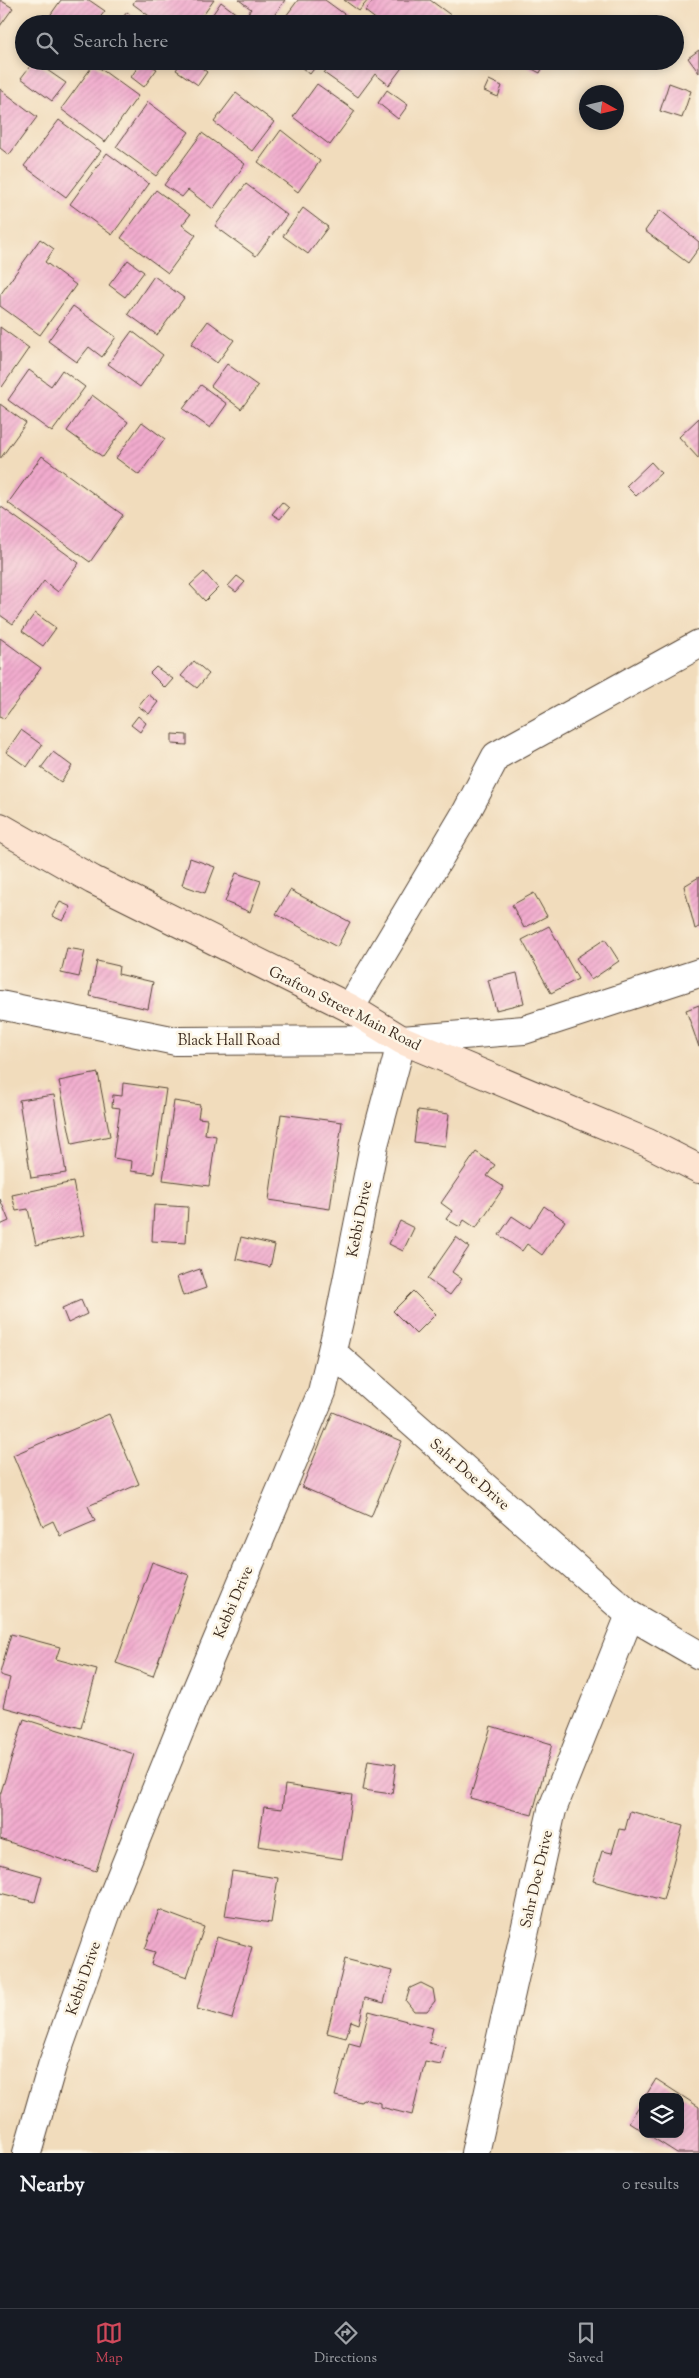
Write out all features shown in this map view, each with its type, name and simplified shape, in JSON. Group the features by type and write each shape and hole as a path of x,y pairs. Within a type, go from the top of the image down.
{"street":[{"path":"350,1008 466,813 496,756 699,644"},
{"name":"Grafton Street Main Road","path":"0,827 93,880 350,1008 402,1040 648,1143 699,1169"},
{"name":"Black Hall Road","path":"0,1006 176,1041 402,1040 524,1030 699,974"},
{"name":"Kebbi Drive","path":"27,2153 52,2066 110,1903 193,1698 322,1392 332,1352 374,1145 402,1040"},
{"name":"Sahr Doe Drive","path":"332,1352 630,1615 699,1655"},
{"name":"Sahr Doe Drive","path":"475,2153 552,1810 630,1615"}],"building":[{"path":"0,0 13,8 0,26"},
{"path":"61,0 89,0 105,11 102,15 50,15"},
{"path":"135,0 214,0 203,15 148,15 133,4"},
{"path":"239,0 285,0 274,15 251,15 248,13 251,9"},
{"path":"298,0 325,0 346,15 287,15"},
{"path":"344,0 368,0 359,11"},
{"path":"374,0 430,0 451,15 370,15 365,11"},
{"path":"221,2 238,15 212,15"},
{"path":"699,50 699,73 688,58"},
{"path":"27,70 47,70 66,83 52,101 21,78"},
{"path":"90,70 102,70 138,96 105,142 61,109"},
{"path":"136,70 156,70 144,87 131,77"},
{"path":"176,70 204,70 207,72 198,85"},
{"path":"305,70 313,70 310,74"},
{"path":"326,70 400,70 389,85 375,74 358,97 324,73"},
{"path":"489,80 502,86 498,97 484,91"},
{"path":"669,83 691,91 682,118 660,111"},
{"path":"317,84 355,111 330,145 293,117"},
{"path":"0,89 37,117 9,155 0,148"},
{"path":"387,90 408,105 398,119 378,103"},
{"path":"236,93 274,122 252,151 214,122"},
{"path":"148,102 189,132 156,176 116,147"},
{"path":"59,120 101,151 66,197 24,166"},
{"path":"281,130 320,161 298,192 258,162"},
{"path":"202,133 245,164 213,209 188,190 182,197 164,185"},
{"path":"107,153 149,184 112,235 70,204"},
{"path":"246,184 287,215 256,256 215,226"},
{"path":"156,190 190,215 182,225 196,235 168,273 121,238"},
{"path":"303,208 328,227 308,254 283,236"},
{"path":"660,210 699,242 699,248 688,263 645,231"},
{"path":"40,239 54,249 45,262 76,285 40,335 0,306 0,295"},
{"path":"128,260 144,272 125,297 109,285"},
{"path":"154,276 184,298 157,335 128,314"},
{"path":"73,306 116,337 102,357 89,347 77,362 48,341"},
{"path":"208,321 234,340 217,363 191,344"},
{"path":"0,327 29,348 2,387 0,385"},
{"path":"132,331 163,355 140,387 108,364"},
{"path":"227,364 258,386 241,409 211,386"},
{"path":"29,370 51,386 62,370 85,387 52,432 8,400"},
{"path":"201,385 227,404 210,428 183,409"},
{"path":"92,395 128,422 103,457 67,431"},
{"path":"0,404 26,423 0,459"},
{"path":"699,418 699,459 679,437"},
{"path":"142,422 165,439 139,475 116,458"},
{"path":"42,456 123,515 90,562 8,503"},
{"path":"651,462 661,473 636,496 626,486"},
{"path":"282,502 289,508 280,519 272,514"},
{"path":"0,506 79,563 58,592 44,581 13,624 0,615"},
{"path":"204,572 218,588 205,601 190,585"},
{"path":"237,576 245,582 236,592 228,586"},
{"path":"35,613 56,628 43,646 22,631"},
{"path":"0,638 41,668 4,719 0,716"},
{"path":"194,661 209,674 197,688 181,676"},
{"path":"156,667 173,679 165,688 150,673"},
{"path":"148,694 158,702 149,714 138,706"},
{"path":"138,716 146,723 140,732 131,725"},
{"path":"21,730 42,745 27,767 6,752"},
{"path":"172,734 187,735 187,745 172,744"},
{"path":"53,752 72,766 61,782 41,768"},
{"path":"190,858 215,867 205,893 182,885"},
{"path":"236,873 261,881 250,912 225,902"},
{"path":"699,877 699,927 695,929 684,886"},
{"path":"290,890 350,922 337,947 276,914"},
{"path":"534,893 547,916 524,928 512,905"},
{"path":"60,902 71,907 63,921 52,916"},
{"path":"549,926 578,979 551,993 522,940"},
{"path":"605,939 619,961 591,980 576,958"},
{"path":"67,948 85,951 79,977 61,973"},
{"path":"97,961 119,966 118,974 153,982 148,1009 90,996"},
{"path":"517,973 524,1003 496,1010 488,980"},
{"path":"699,1005 699,1047 686,1010"},
{"path":"98,1073 110,1136 72,1144 59,1081"},
{"path":"123,1083 166,1089 154,1174 131,1171 132,1161 113,1158 120,1108 112,1107 113,1095 122,1096"},
{"path":"54,1095 66,1173 31,1178 19,1100"},
{"path":"174,1101 200,1105 198,1118 207,1119 205,1134 216,1136 209,1186 163,1180"},
{"path":"418,1110 449,1114 445,1146 414,1142"},
{"path":"281,1114 342,1122 330,1209 269,1200"},
{"path":"476,1152 495,1165 487,1176 504,1187 476,1228 464,1220 460,1227 446,1219 452,1211 441,1203"},
{"path":"73,1182 84,1235 36,1245 28,1209 16,1211 12,1195"},
{"path":"0,1199 9,1221 0,1225"},
{"path":"154,1205 188,1207 186,1243 152,1241"},
{"path":"544,1206 565,1221 542,1255 527,1244 522,1251 499,1235 512,1216 530,1228"},
{"path":"400,1221 414,1228 403,1251 389,1244"},
{"path":"241,1237 275,1245 270,1267 236,1259"},
{"path":"456,1237 469,1247 452,1272 462,1279 450,1295 427,1279"},
{"path":"200,1269 206,1288 183,1296 177,1277"},
{"path":"413,1291 436,1314 416,1334 393,1311"},
{"path":"81,1300 87,1314 68,1323 62,1308"},
{"path":"333,1412 402,1441 371,1517 302,1487"},
{"path":"109,1414 139,1484 88,1506 95,1521 60,1536 53,1521 43,1526 13,1455"},
{"path":"152,1562 189,1575 153,1676 116,1663"},
{"path":"11,1634 60,1647 56,1659 97,1670 81,1728 3,1707 10,1678 0,1675 0,1673"},
{"path":"24,1719 134,1754 96,1871 0,1839 0,1795"},
{"path":"491,1726 552,1744 532,1815 470,1798"},
{"path":"368,1760 396,1764 392,1794 363,1790"},
{"path":"285,1785 352,1795 342,1859 258,1846 264,1807 282,1809"},
{"path":"630,1811 683,1826 663,1900 593,1881 602,1851 612,1853 619,1829 625,1830"},
{"path":"0,1864 42,1876 35,1902 0,1893"},
{"path":"232,1871 278,1878 271,1923 225,1916"},
{"path":"159,1910 204,1927 187,1977 151,1964 155,1952 145,1949"},
{"path":"217,1937 252,1947 232,2019 197,2009"},
{"path":"345,1959 392,1971 384,2003 365,1998 359,2024 351,2021 346,2038 327,2033"},
{"path":"421,1983 433,1989 435,2001 427,2011 414,2011 406,2001 410,1988"},
{"path":"369,2011 433,2028 429,2043 445,2047 441,2065 425,2062 412,2115 381,2107 381,2103 363,2099 361,2102 335,2096 349,2043 360,2046"},
{"path":"656,2079 678,2093 647,2093"},
{"path":"684,2097 699,2107 699,2153 677,2153 653,2138 684,2138"},
{"path":"639,2106 639,2128 629,2122"}]}
